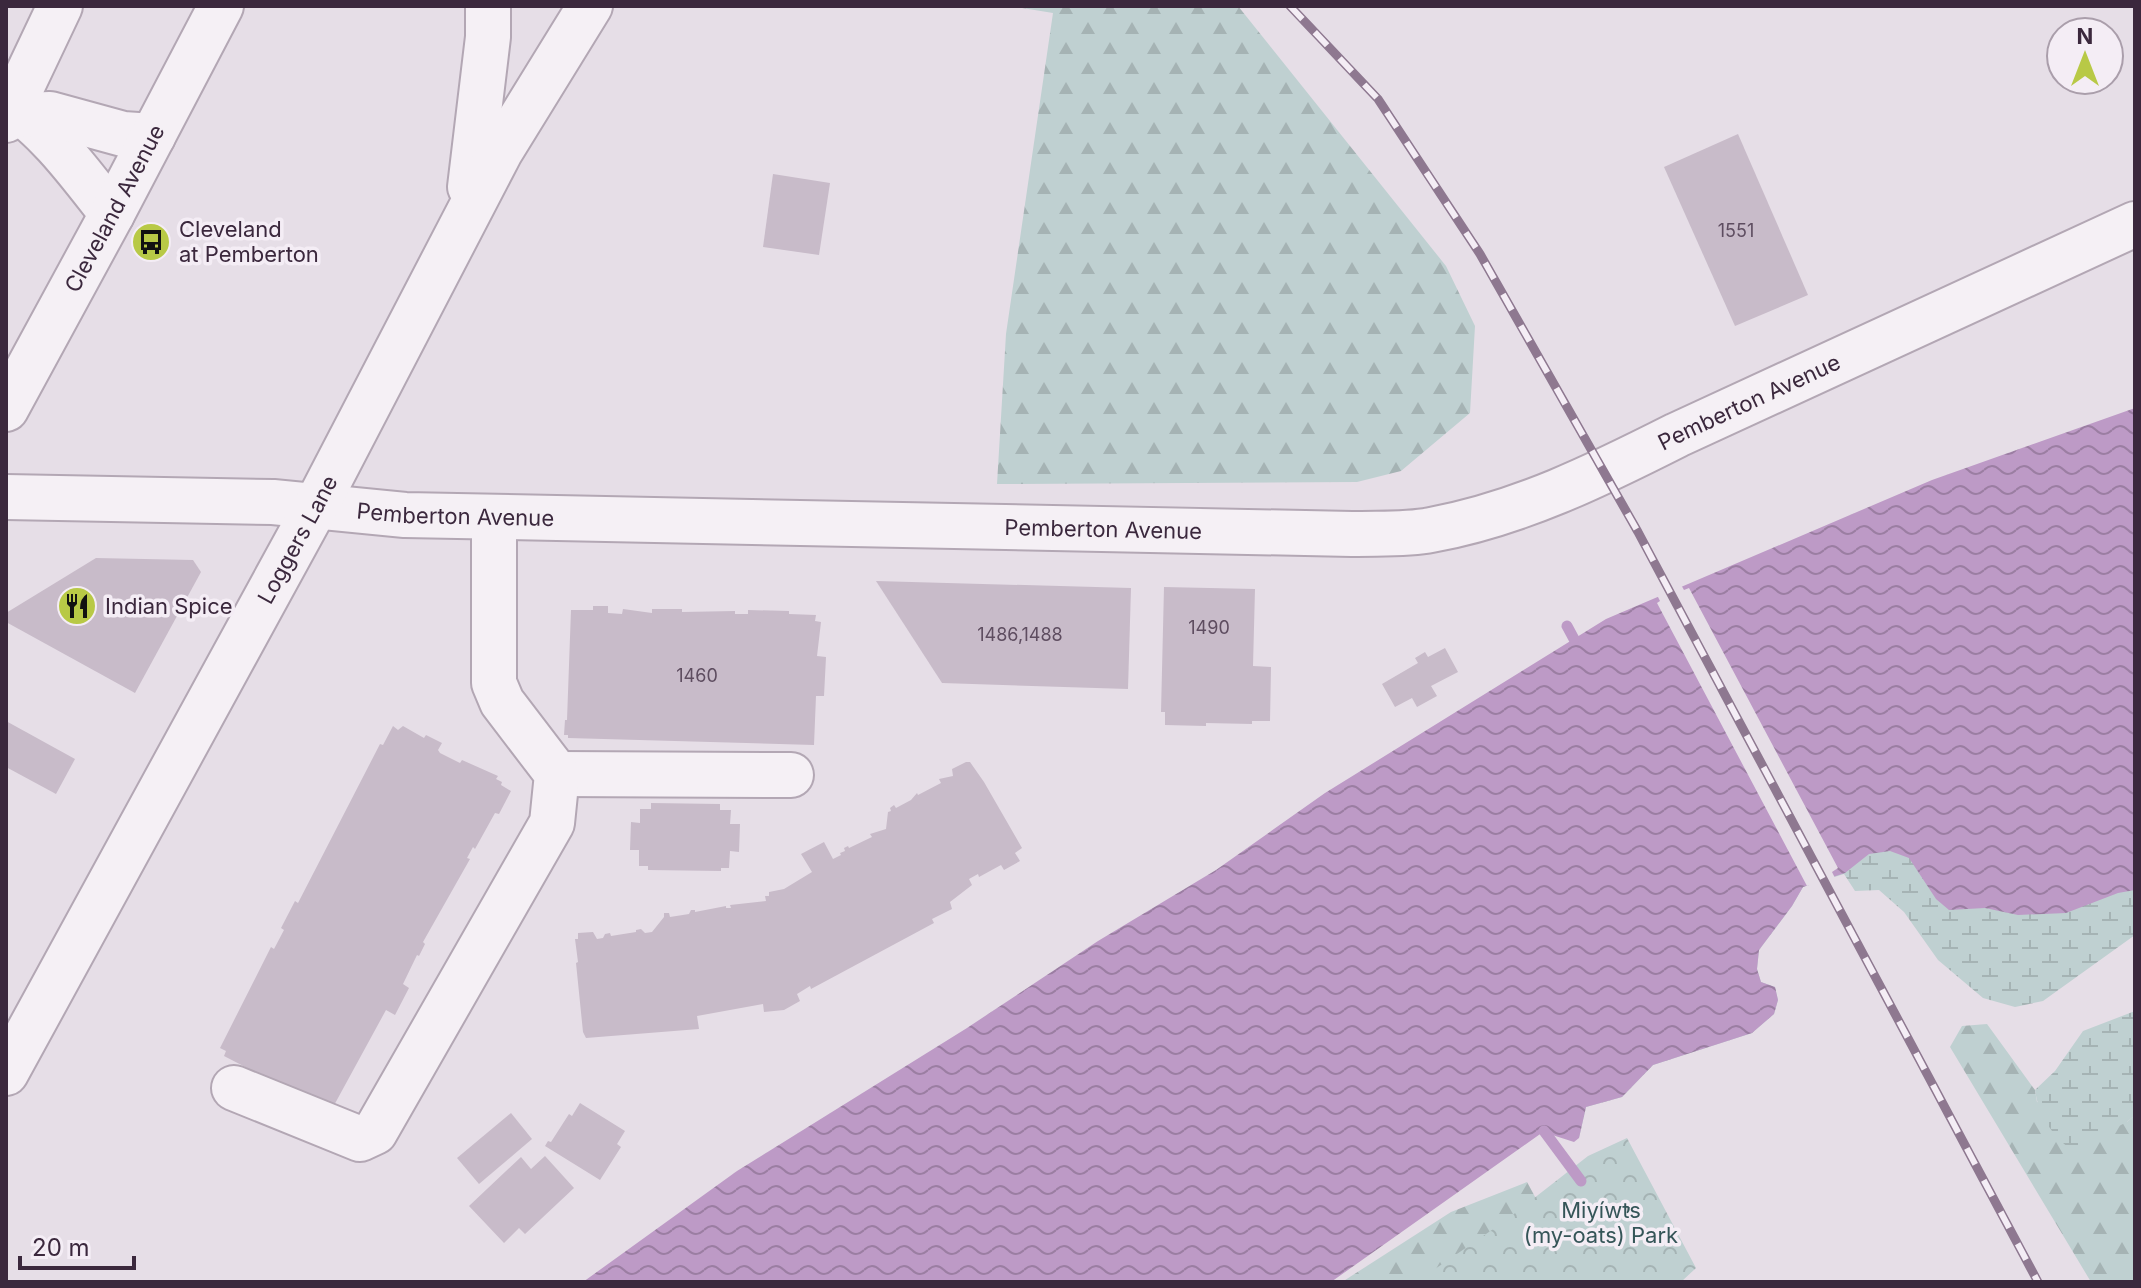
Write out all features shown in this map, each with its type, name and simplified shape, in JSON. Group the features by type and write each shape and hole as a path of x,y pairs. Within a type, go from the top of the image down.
{"street":[{"path":"12,111 60,6"},
{"path":"467,214 488,37 488,6"},
{"name":"Loggers Lane","path":"6,1073 316,506 500,152 590,6"},
{"name":"Cleveland Avenue","path":"6,409 153,136 207,16"},
{"path":"12,111 50,114 123,134 153,136"},
{"path":"12,111 75,168 112,214"},
{"name":"Pemberton Avenue","path":"6,497 259,501 405,515 1352,534 1429,531 1517,509 1604,472 1677,435 2135,224"},
{"path":"234,1088 360,1139 375,1132 552,823 557,774 502,702 494,683 494,517"},
{"path":"557,774 791,775"}],"green space":[{"path":"1010,6 1238,6 1446,266 1475,326 1470,413 1401,471 1357,482 997,484 1006,334 1053,13"},
{"path":"2135,735 2135,935 2043,1001 2015,1007 1983,998 1938,960 1904,912 1879,890 1855,891 1844,874 1803,887 1759,950 1757,969 1761,982 1775,987 1778,1000 1774,1014 1752,1033 1653,1065 1622,1097 1586,1107 1579,1138 1567,1126 1777,865"},
{"path":"2135,1011 2135,1115 2071,1150 2047,1124 2035,1090 2055,1071 2083,1031"},
{"path":"1987,1024 2035,1090 2037,1102 2127,1122 2135,1115 2135,1282 2091,1282 1950,1047 1962,1026"},
{"name":"Miyíw̓ts (my-oats) Park","path":"1627,1138 1696,1268 1681,1282 1416,1282 1505,1221 1588,1156"},
{"path":"1527,1182 1540,1206 1453,1282 1342,1282 1451,1212"}],"water":[{"path":"2135,408 2135,890 2118,893 2066,913 2018,915 1985,908 1949,910 1936,899 1909,858 1890,851 1869,854 1845,873 1803,887 1759,950 1757,969 1761,982 1775,987 1778,1000 1774,1014 1752,1033 1653,1065 1622,1097 1586,1107 1579,1138 1574,1142 1543,1132 1331,1282 583,1282 737,1171 967,1028 1098,941 1216,870 1325,793 1606,619 1932,480"}],"pier":[{"path":"1680,583 1684,590 1689,588 1838,868 1832,872 1836,880 1812,889 1810,885 1807,886 1657,603 1660,601 1656,593"}],"building":[{"path":"1738,134 1808,295 1735,326 1664,167"},
{"path":"773,174 830,183 819,255 763,247"},
{"path":"96,558 193,560 201,572 135,693 6,622 6,613"},
{"path":"876,581 1131,588 1128,689 942,683"},
{"path":"1164,587 1255,589 1253,666 1271,667 1270,721 1252,721 1252,724 1206,723 1206,726 1165,725 1165,712 1161,712"},
{"path":"593,606 608,606 608,613 622,614 623,609 652,613 652,609 682,609 682,612 735,611 735,614 748,614 748,610 816,615 815,621 821,622 817,656 826,657 824,696 816,696 814,745 568,738 564,735 571,610 593,610"},
{"path":"1445,648 1458,672 1431,686 1437,696 1417,707 1412,698 1395,707 1382,684 1418,663 1415,658 1425,652 1428,657"},
{"path":"6,721 75,759 56,794 6,767"},
{"path":"393,726 398,730 403,726 424,738 426,735 442,743 438,750 440,753 498,776 496,779 502,782 501,785 511,791 499,814 495,813 475,849 473,847 467,858 470,859 423,942 425,944 403,984 409,988 395,1015 386,1010 332,1109 253,1077 255,1072 224,1056 226,1051 220,1048 271,947 274,949 284,930 281,928 295,901 298,903 380,744 383,745"},
{"path":"970,762 984,782 1022,848 1015,853 1020,861 1004,870 1001,865 969,879 972,885 950,902 952,909 932,919 934,923 811,989 810,986 797,994 800,1001 784,1010 764,1012 763,1004 697,1016 699,1029 586,1038 576,963 575,939 578,939 578,933 593,932 597,939 605,934 610,933 611,936 641,929 645,933 652,932 664,913 669,913 670,917 689,914 691,910 731,908 730,905 766,901 765,896 769,896 769,892 784,889 812,872 801,854 824,842 833,859 841,855 844,848 886,829 888,812 894,805 896,808 917,793 941,783 939,779 953,776 952,769"},
{"path":"651,803 720,804 720,810 731,810 730,824 740,824 739,852 730,851 729,868 721,868 721,871 648,870 648,866 639,866 639,850 630,850 631,822 640,823 640,809 651,809"},
{"path":"580,1103 625,1131 617,1144 621,1147 600,1180 545,1146"},
{"path":"511,1113 532,1139 479,1184 457,1158"},
{"path":"545,1156 574,1188 525,1234 519,1228 504,1243 469,1206 521,1157 531,1169"}],"waterway":[{"path":"1567,626 1574,639"},
{"path":"1544,1131 1581,1181"}],"railway":[{"path":"1290,6 1378,99 1480,254 1638,532 2038,1282"}],"place":[{"name":"Cleveland at Pemberton","path":"151,242"},
{"name":"Indian Spice","path":"77,606"}]}
